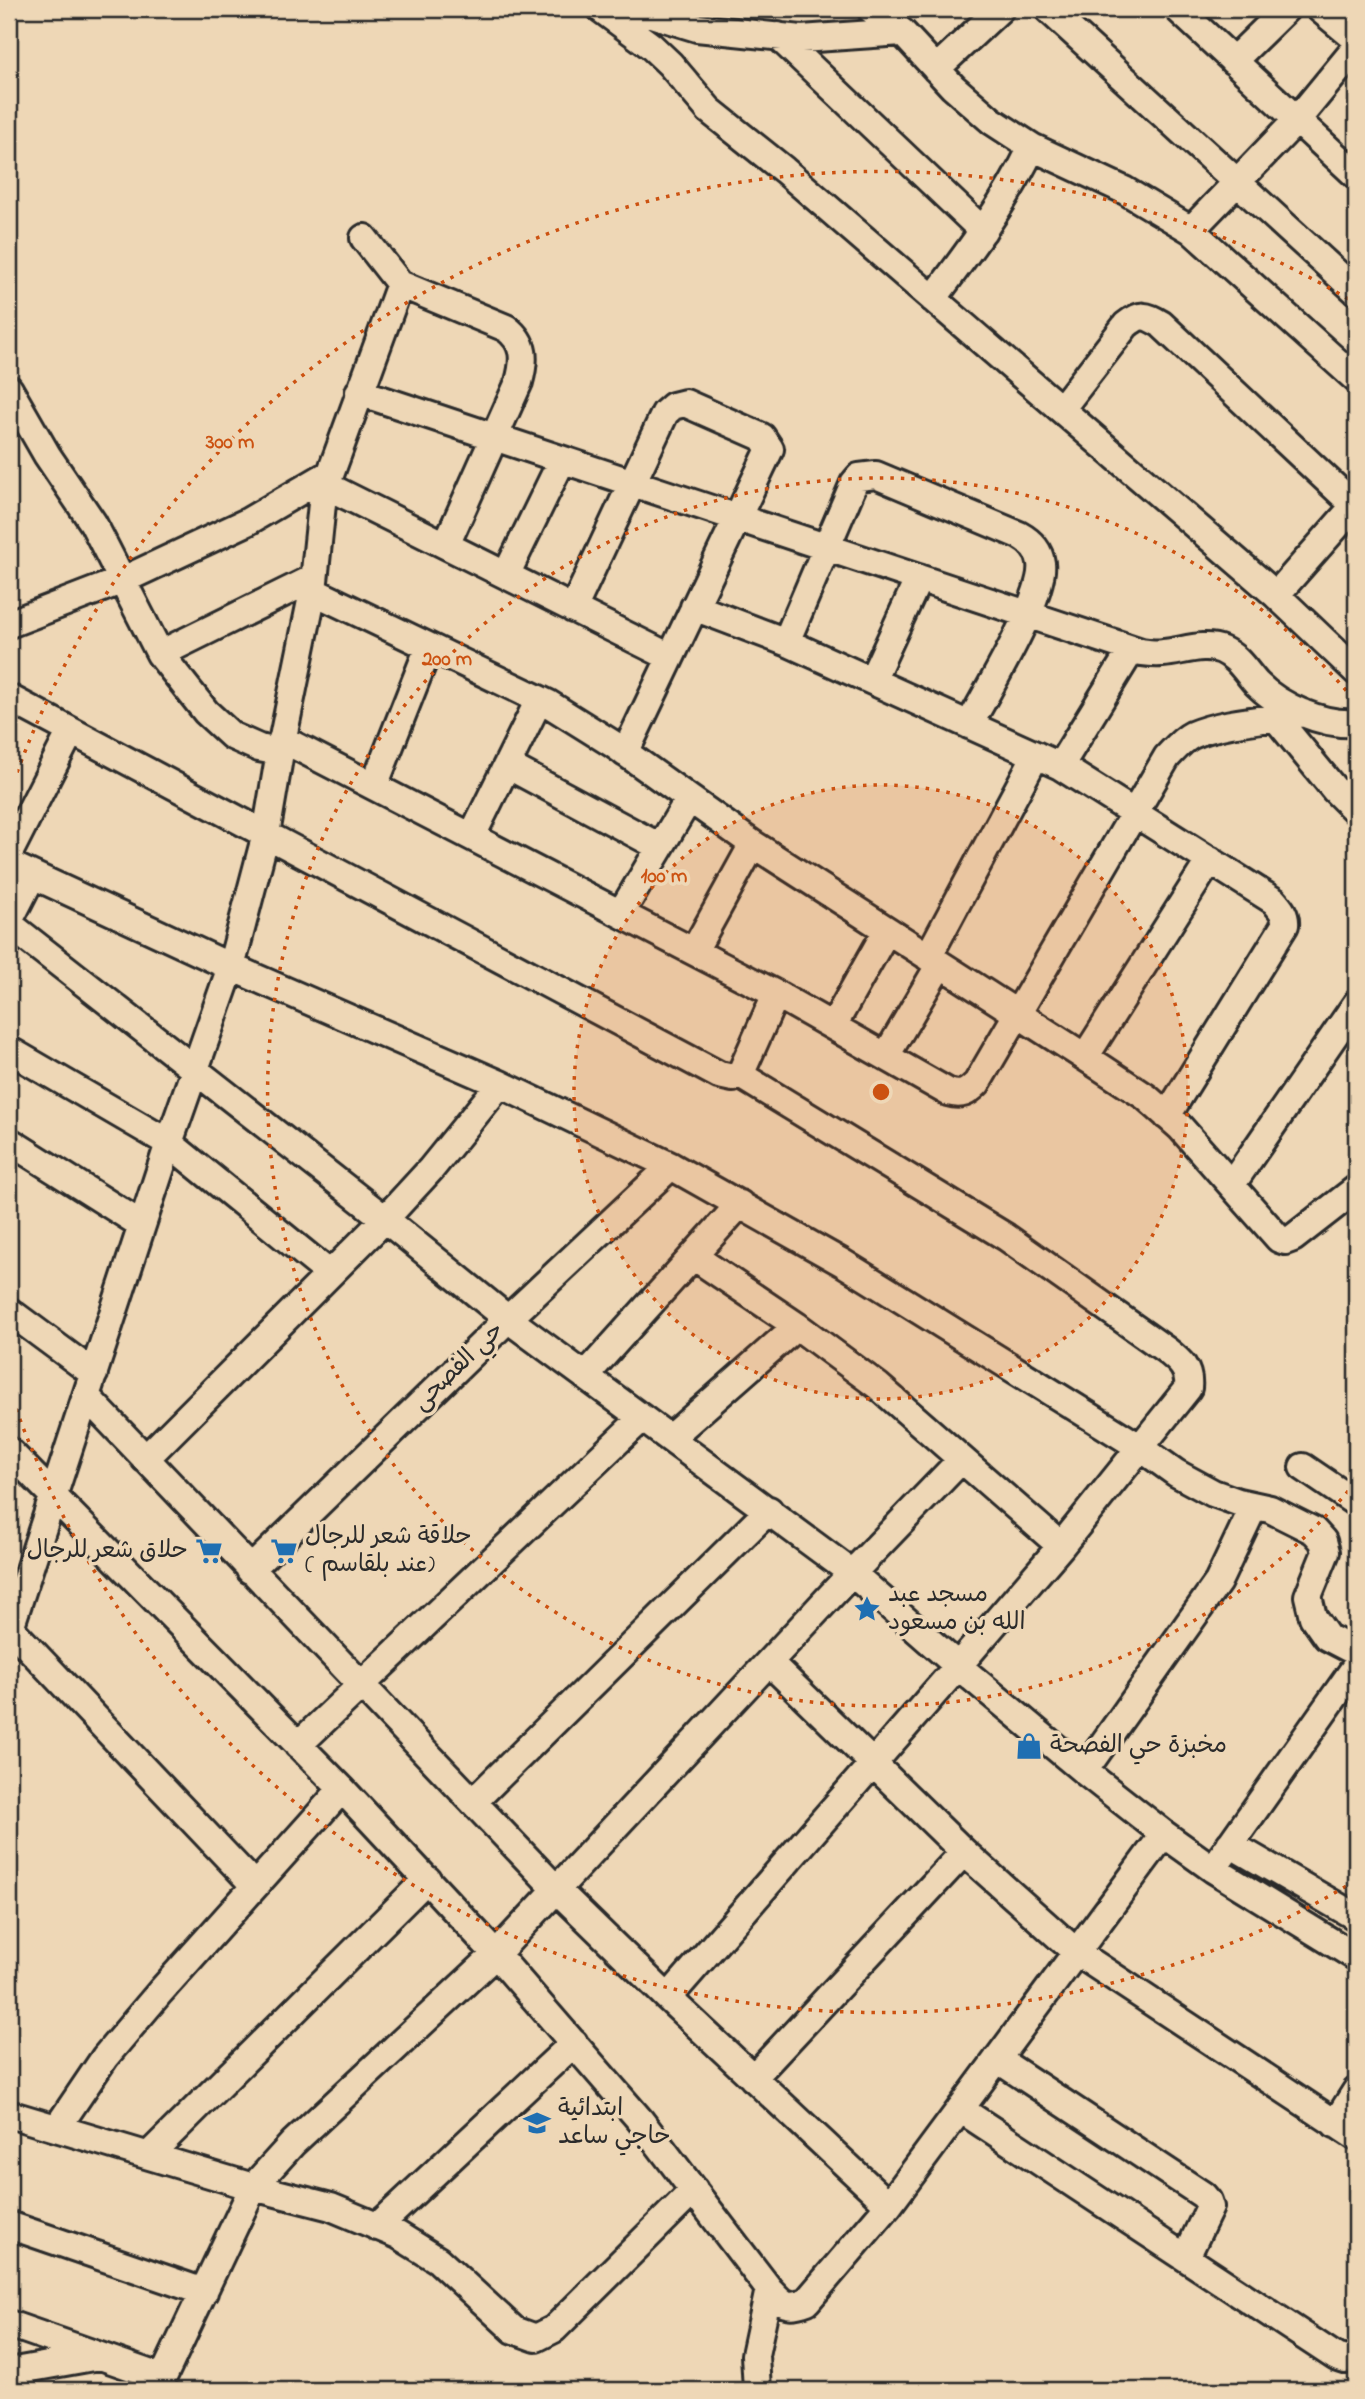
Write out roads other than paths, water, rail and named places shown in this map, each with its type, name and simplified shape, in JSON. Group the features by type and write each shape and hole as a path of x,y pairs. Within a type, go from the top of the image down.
{"street":[{"path":"601,9 651,46 709,110 784,170 1276,595 1356,671"},
{"path":"635,9 697,28 800,39 902,32"},
{"path":"871,9 902,32 953,87 992,121 1032,147 1124,190 1191,230 1356,379"},
{"path":"936,69 1000,9"},
{"path":"1048,9 1356,291"},
{"path":"1178,9 1356,175"},
{"path":"1233,61 1286,9"},
{"path":"1320,9 1356,40"},
{"path":"778,36 984,232"},
{"path":"1191,230 1296,121 1356,48"},
{"path":"933,299 984,232 1017,178 1032,147"},
{"path":"364,238 400,284 506,328 514,334 523,349 525,362 519,382 446,545"},
{"path":"255,1886 9,1629 169,1143 231,967 266,834 281,745 314,585 327,479 400,284"},
{"path":"1061,409 1126,325 1135,318 1146,316 1161,324 1356,505 1276,595"},
{"path":"9,389 47,455 93,523 160,654 206,712 232,736 259,748 281,745 374,786 776,994 948,1093 968,1093 977,1083 1167,757 1180,743 1192,735 1212,730 1303,713"},
{"path":"359,392 1132,649 1161,653 1201,647 1220,649 1237,659 1257,684 1276,700 1303,713 1347,724 1356,723"},
{"path":"573,609 664,413 673,406 685,403 762,437 767,442 770,449 625,753"},
{"path":"506,575 562,460"},
{"path":"786,642 854,483 859,477 876,475 1030,541 1041,561 1042,573 1028,615 969,725"},
{"path":"9,624 122,580 247,522 327,479"},
{"path":"327,479 446,545 670,657"},
{"path":"872,680 919,578"},
{"path":"160,654 314,585"},
{"path":"314,585 429,647 539,700 625,753 753,844 1146,1097 1231,1184 1279,1239 1285,1241 1304,1231 1356,1189"},
{"path":"694,607 786,642 1048,761 1135,812 1274,901 1286,919 1285,925 1167,1116"},
{"path":"374,786 429,647"},
{"path":"886,1056 934,960 1048,761 1132,649"},
{"path":"9,698 719,1075 740,1075 1006,1237 1179,1360 1186,1368 1188,1388 1061,1546 668,1998"},
{"path":"472,836 539,700"},
{"path":"1276,718 1335,790 1356,811"},
{"path":"9,853 71,731"},
{"path":"507,765 660,847"},
{"path":"621,914 689,799"},
{"path":"694,951 753,844"},
{"path":"1086,1057 1210,860"},
{"path":"1356,1652 1327,1637 1313,1617 1308,1596 1326,1552 1323,1541 1314,1531 1270,1509 1213,1493 1176,1473 1141,1448 843,1263 671,1166 500,1084 231,967 20,870 9,922 385,1219 508,1320 852,1573 958,1666 1084,1771 1164,1833 1213,1869 1356,1957"},
{"path":"832,1026 887,930"},
{"path":"740,1075 776,994"},
{"path":"1231,1184 1356,1004"},
{"path":"9,1050 169,1143 330,1274"},
{"path":"145,1459 385,1219 431,1169 500,1084"},
{"path":"12,1148 142,1225"},
{"name":"حي الفصحى","path":"250,1570 671,1166"},
{"path":"584,1376 740,1204"},
{"path":"693,1256 797,1326 878,1386 1061,1546"},
{"path":"9,1311 90,1385 145,1459 556,1889 889,2205"},
{"path":"670,1438 797,1326"},
{"path":"298,1745 642,1418"},
{"path":"9,1451 342,1789 496,1954 640,2120 782,2303 794,2306 807,2301 889,2205 1164,1833"},
{"path":"9,2324 100,2356 160,2384 253,2187 293,2143 496,1954 961,1460"},
{"path":"1303,1467 1356,1503"},
{"path":"1084,1771 1211,1593 1254,1506"},
{"path":"473,1802 769,1510"},
{"path":"769,1662 964,1852 1076,1952 1346,2130 1356,2091"},
{"path":"1213,1869 1356,1667"},
{"path":"57,2128 105,2057 342,1789"},
{"path":"1230,1844 1356,1917"},
{"path":"753,2078 964,1852"},
{"path":"149,2155 427,1879"},
{"path":"377,2227 574,2043"},
{"path":"997,2059 1203,2195 1210,2207 1186,2257"},
{"path":"960,2109 1336,2357 1345,2360 1356,2357"},
{"path":"9,2114 253,2187 331,2207 398,2235 438,2260 514,2330 536,2338 554,2329 694,2190"},
{"path":"9,2225 204,2292"},
{"path":"757,2390 755,2355 769,2289"},
{"path":"9,2372 100,2356"}],"place":[{"name":"حلاق شعر للرجال","path":"209,1551"},
{"name":"حلاقة شعر للرجال ( عند بلقاسم)","path":"284,1551"},
{"name":"مسجد عبد الله بن مسعود","path":"867,1609"},
{"name":"مخبزة حي الفصحة","path":"1029,1746"},
{"name":"ابتدائية حاجي ساعد","path":"537,2123"}]}
